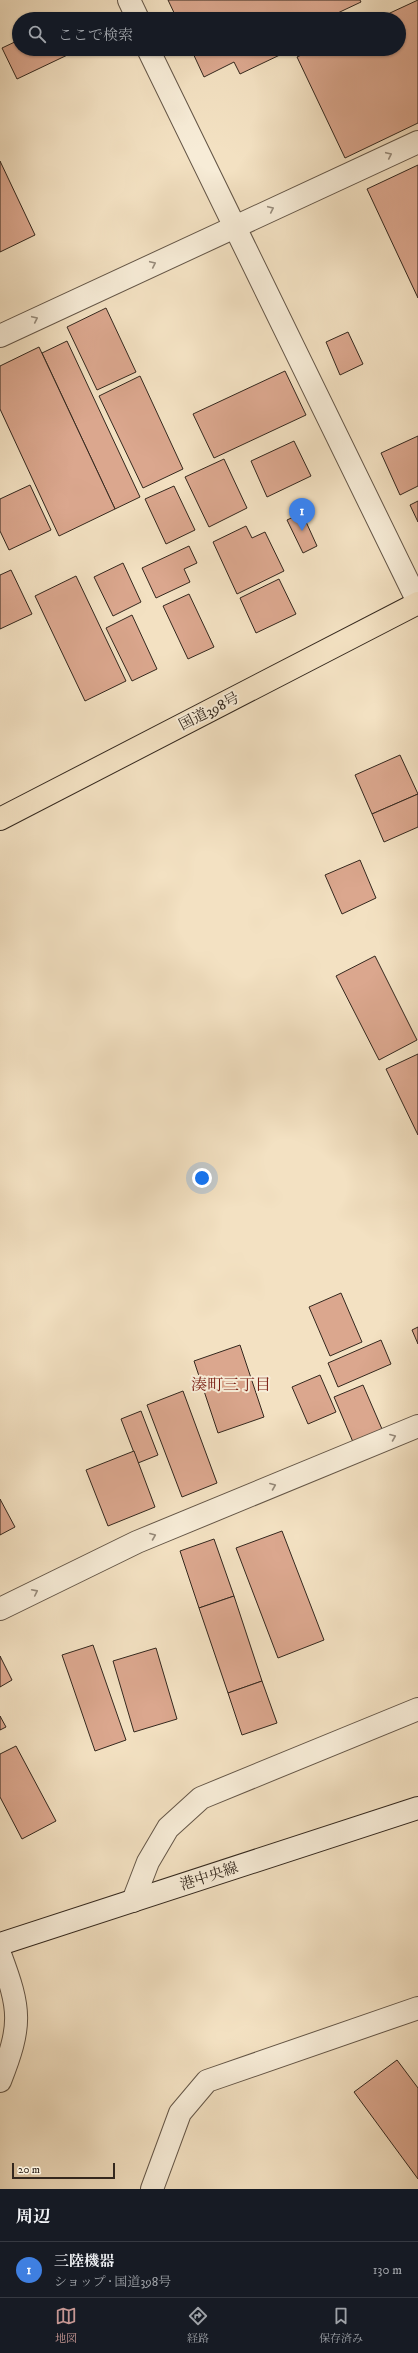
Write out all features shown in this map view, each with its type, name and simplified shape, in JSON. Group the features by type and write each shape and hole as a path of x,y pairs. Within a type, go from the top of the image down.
{"highway":[{"name":"国道398号","path":"0,819 418,603"}],"street":[{"path":"129,0 135,12"},
{"path":"152,56 236,225 418,603"},
{"path":"0,336 236,225 418,142"},
{"path":"0,1609 137,1542 418,1426"},
{"path":"133,1901 148,1862 168,1828 201,1798 418,1709"},
{"name":"港中央線","path":"0,1944 418,1808"},
{"path":"0,1954 14,1993 17,2023 11,2053 0,2081"},
{"path":"152,2189 180,2113 207,2081 418,2008"}],"building":[{"path":"168,0 360,0 361,2 340,12 174,12"},
{"path":"418,0 418,123 345,158 297,57 406,56 406,12 392,12"},
{"path":"12,43 12,56 65,56 17,79 2,48"},
{"path":"194,56 278,56 240,74 234,62 204,77"},
{"path":"0,161 35,235 0,252"},
{"path":"418,165 418,298 367,189"},
{"path":"106,308 136,372 97,390 67,327"},
{"path":"348,332 363,364 340,375 326,342"},
{"path":"67,341 140,497 115,509 42,353"},
{"path":"39,347 115,509 59,536 0,409 0,366"},
{"path":"285,371 306,415 214,458 193,414"},
{"path":"140,376 183,469 143,488 99,396"},
{"path":"418,436 418,486 400,495 381,453"},
{"path":"294,441 311,476 267,497 251,461"},
{"path":"224,459 247,508 209,527 185,477"},
{"path":"30,485 51,530 9,550 0,531 0,499"},
{"path":"174,486 195,530 166,544 145,499"},
{"path":"418,501 418,522 410,505"},
{"path":"302,513 317,546 303,553 287,520"},
{"path":"246,526 252,538 265,532 284,571 237,594 213,542"},
{"path":"189,546 197,563 184,569 190,582 156,598 142,568"},
{"path":"123,563 141,602 113,616 94,577"},
{"path":"11,570 32,614 0,629 0,575"},
{"path":"76,576 126,681 85,701 35,596"},
{"path":"279,579 296,614 256,633 240,598"},
{"path":"189,594 214,647 188,659 163,606"},
{"path":"132,615 157,669 132,681 106,628"},
{"path":"400,755 418,794 372,814 355,775"},
{"path":"418,794 418,827 384,842 372,814"},
{"path":"360,860 376,898 342,914 325,875"},
{"path":"375,956 417,1040 379,1060 336,976"},
{"path":"418,1054 418,1135 386,1069"},
{"path":"341,1293 362,1342 330,1356 309,1307"},
{"path":"418,1327 418,1344 412,1330"},
{"path":"381,1340 391,1364 338,1387 328,1363"},
{"path":"240,1345 264,1417 218,1433 194,1361"},
{"path":"320,1375 336,1412 308,1424 292,1387"},
{"path":"363,1385 382,1429 353,1442 334,1397"},
{"path":"183,1391 217,1483 182,1497 147,1405"},
{"path":"141,1411 158,1455 138,1463 121,1419"},
{"path":"134,1451 155,1507 108,1526 86,1470"},
{"path":"0,1499 15,1527 0,1535"},
{"path":"282,1531 324,1640 278,1658 236,1548"},
{"path":"214,1539 234,1596 199,1608 180,1551"},
{"path":"234,1596 262,1681 228,1693 199,1608"},
{"path":"93,1645 126,1740 95,1751 62,1655"},
{"path":"156,1648 177,1719 134,1732 113,1661"},
{"path":"0,1656 12,1680 0,1687"},
{"path":"262,1681 277,1723 242,1735 228,1693"},
{"path":"0,1716 6,1727 0,1730"},
{"path":"16,1746 56,1821 22,1839 0,1797 0,1754"},
{"path":"397,2060 418,2088 418,2179 354,2092"}],"place":[{"name":"三陸機器","path":"302,531"}],"district":[{"name":"湊町三丁目","path":"231,1384"}]}
